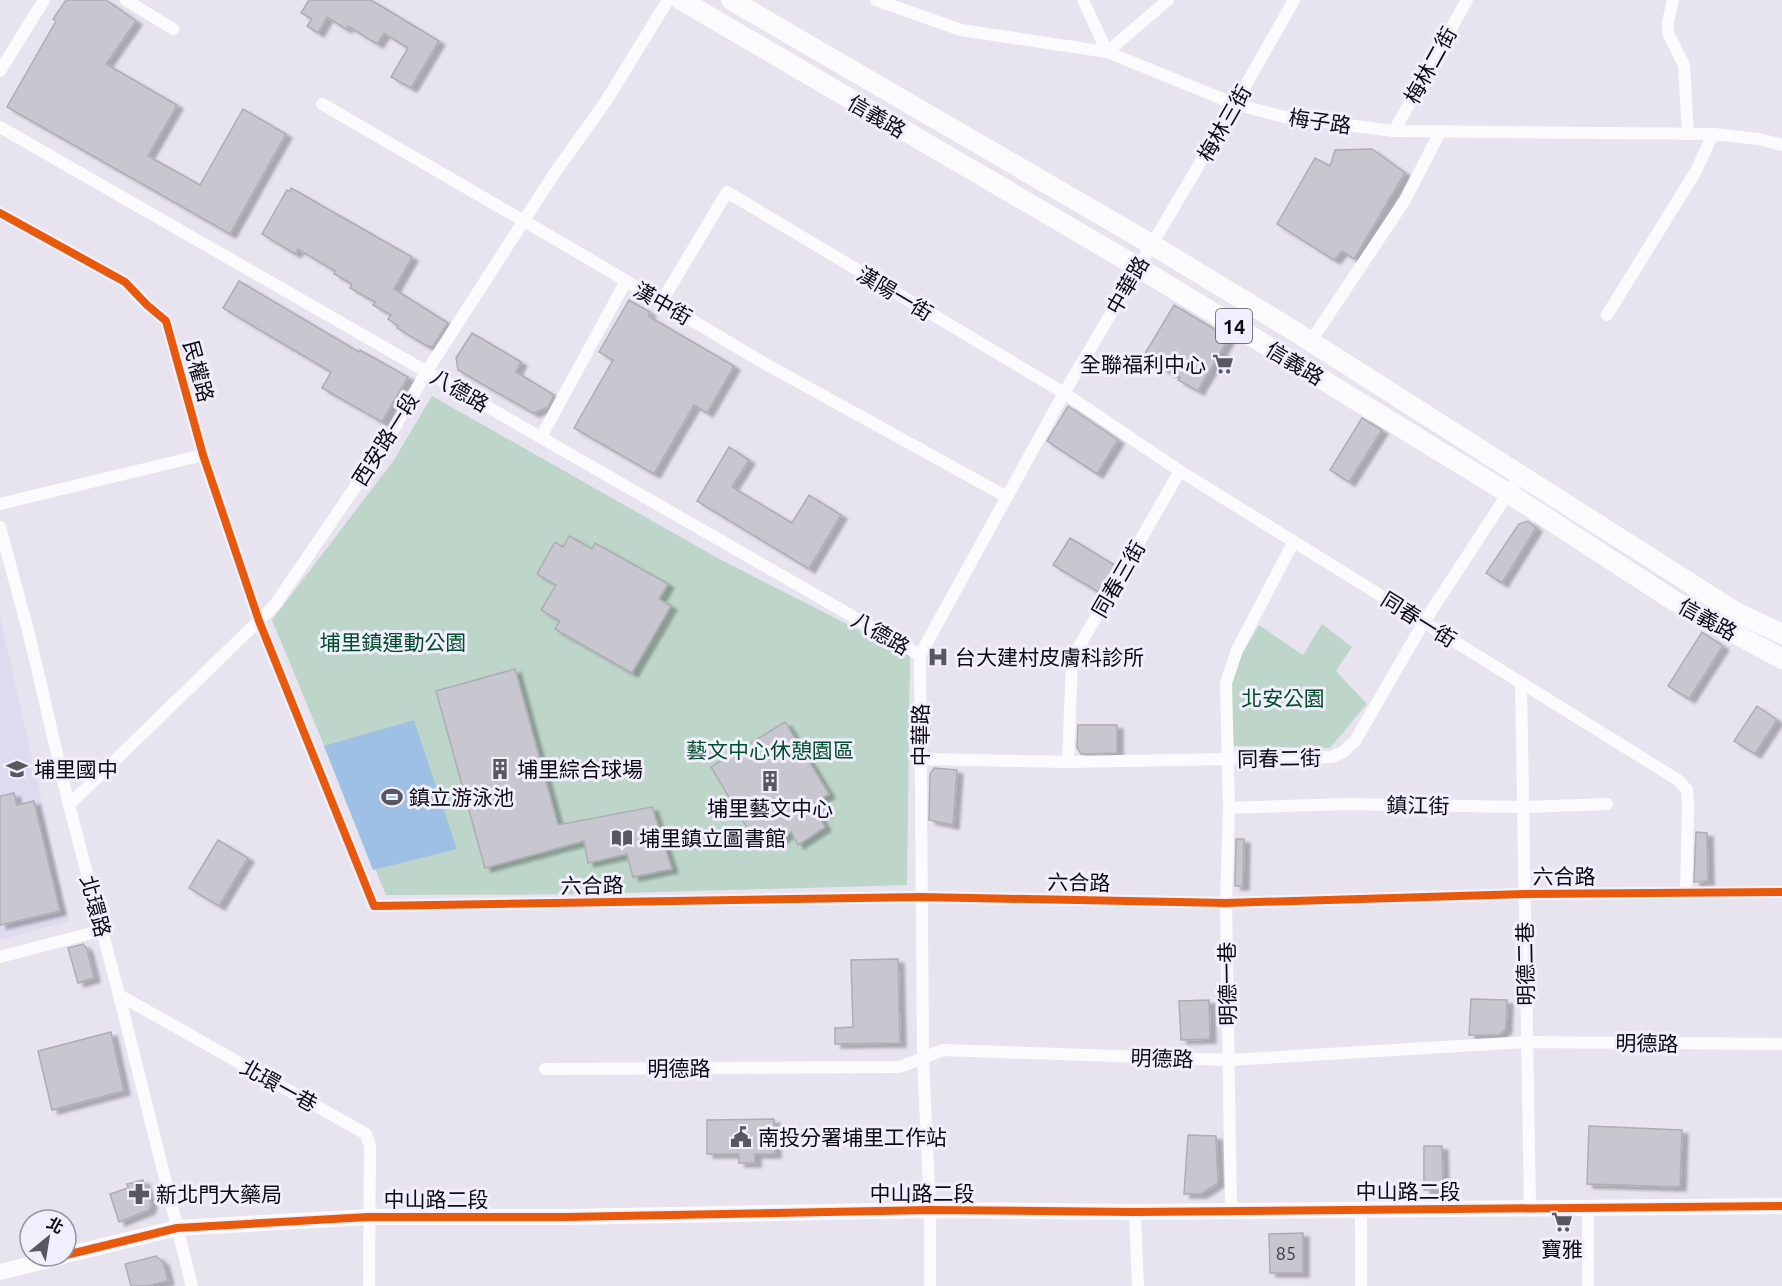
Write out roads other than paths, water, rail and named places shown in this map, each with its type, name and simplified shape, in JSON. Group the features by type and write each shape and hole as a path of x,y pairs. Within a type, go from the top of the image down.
{"main road":[{"name":"信義路","path":"681,0 1138,267 1508,493 1676,602 1782,659"},
{"name":"信義路","path":"731,0 1151,244 1311,341 1734,611 1782,634"}],"street":[{"path":"0,71 44,0"},
{"path":"126,0 172,29"},
{"name":"西安路一段","path":"69,805 274,606 388,438 428,371 554,174 606,101 668,0"},
{"name":"梅子路","path":"876,0 961,30 1107,51 1235,104 1284,117 1394,131 1713,134 1759,139 1782,145"},
{"path":"1083,0 1107,51 1168,0"},
{"name":"梅林三街","path":"1151,244 1294,0"},
{"name":"梅林二街","path":"1394,131 1467,0"},
{"path":"1673,0 1668,33 1684,65 1688,134"},
{"name":"漢中街","path":"322,104 662,301 762,362 1007,497"},
{"name":"八德路","path":"0,127 920,655"},
{"path":"1311,341 1405,200 1440,132"},
{"path":"1606,315 1696,171 1713,134"},
{"name":"漢陽一街","path":"662,301 727,192 1064,393"},
{"name":"民權路","path":"0,213 125,282 166,321 203,454 259,621 374,906"},
{"name":"中華路","path":"930,1286 930,1210 923,1058 920,655 1064,393 1151,244"},
{"path":"541,437 626,281"},
{"name":"同春一街","path":"1064,393 1180,471 1678,780 1687,790 1686,893"},
{"path":"0,504 203,454"},
{"name":"同春三街","path":"1068,762 1072,659 1180,471"},
{"name":"同春二街","path":"921,759 1068,762 1332,757 1343,752 1355,741 1425,622 1520,475"},
{"name":"北環路","path":"0,527 29,634 69,805 120,995 192,1286"},
{"name":"明德一巷","path":"1232,1210 1226,903 1229,807 1226,683 1237,650 1294,541"},
{"name":"明德二巷","path":"1521,683 1530,1208"},
{"name":"鎮江街","path":"1229,807 1344,804 1524,807 1607,804"},
{"name":"六合路","path":"374,906 921,897 1226,903 1525,894 1782,892"},
{"path":"0,957 103,930"},
{"name":"北環一巷","path":"120,995 366,1134 370,1146 368,1217"},
{"name":"明德路","path":"545,1069 900,1067 943,1050 1229,1060 1526,1042 1782,1044"},
{"name":"中山路二段","path":"78,1253 177,1228 368,1217 930,1210 1135,1212 1782,1206"},
{"path":"1588,1208 1588,1286"},
{"path":"1361,1209 1361,1286"},
{"path":"1135,1212 1138,1286"},
{"path":"368,1217 369,1286"},
{"name":"中山路二段","path":"0,1272 18,1268"}],"water":[{"name":"鎮立游泳池","path":"414,720 457,849 373,870 324,746"}],"place":[{"name":"全聯福利中心","path":"1223,364"},
{"name":"台大建村皮膚科診所","path":"938,657"},
{"name":"埔里國中","path":"17,769"},
{"name":"埔里綜合球場","path":"500,769"},
{"name":"埔里藝文中心","path":"770,781"},
{"name":"鎮立游泳池","path":"392,797"},
{"name":"埔里鎮立圖書館","path":"622,838"},
{"name":"南投分署埔里工作站","path":"741,1137"},
{"name":"新北門大藥局","path":"139,1194"},
{"name":"寶雅","path":"1562,1222"}],"park label":[{"name":"埔里鎮運動公園","path":"393,642"},
{"name":"北安公園","path":"1283,698"},
{"name":"藝文中心休憩園區","path":"770,750"}]}
